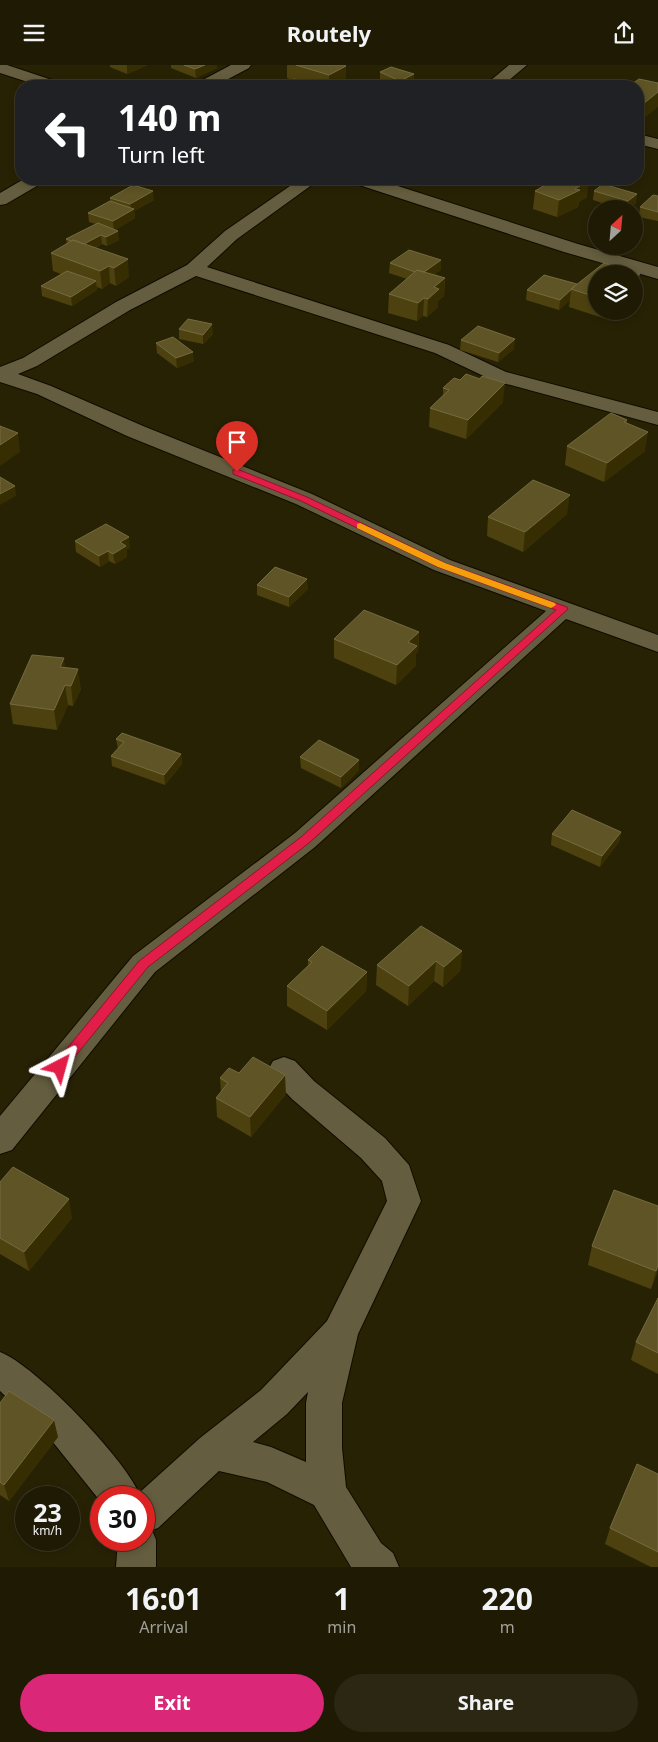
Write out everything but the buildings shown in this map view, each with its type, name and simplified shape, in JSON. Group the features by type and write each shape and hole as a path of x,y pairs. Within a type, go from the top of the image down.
{"street":[{"path":"215,80 244,65"},
{"path":"500,80 519,65"},
{"path":"0,68 37,80"},
{"path":"644,140 658,144"},
{"path":"0,200 26,185"},
{"path":"0,374 30,362 46,351 85,331 123,306 194,269 232,235 302,185"},
{"path":"377,185 571,248 658,273"},
{"path":"194,269 442,349 499,377 658,419"},
{"path":"0,374 44,390 136,431 304,499 442,565 658,644"},
{"path":"0,1140 144,964 305,840 563,609"},
{"path":"284,1070 303,1090 373,1149 397,1175 404,1201 340,1333 324,1403 323,1448 328,1492 367,1557 379,1567"},
{"path":"155,1504 213,1451 274,1402 340,1333"},
{"path":"0,1369 25,1388 113,1486"},
{"path":"213,1451 271,1465 328,1492"},
{"path":"136,1567 137,1551"}],"slow traffic":[{"path":"360,526 442,565 551,605"}],"route":[{"path":"60,1067 144,964 305,840 563,609 442,565 304,499 237,472"}]}
